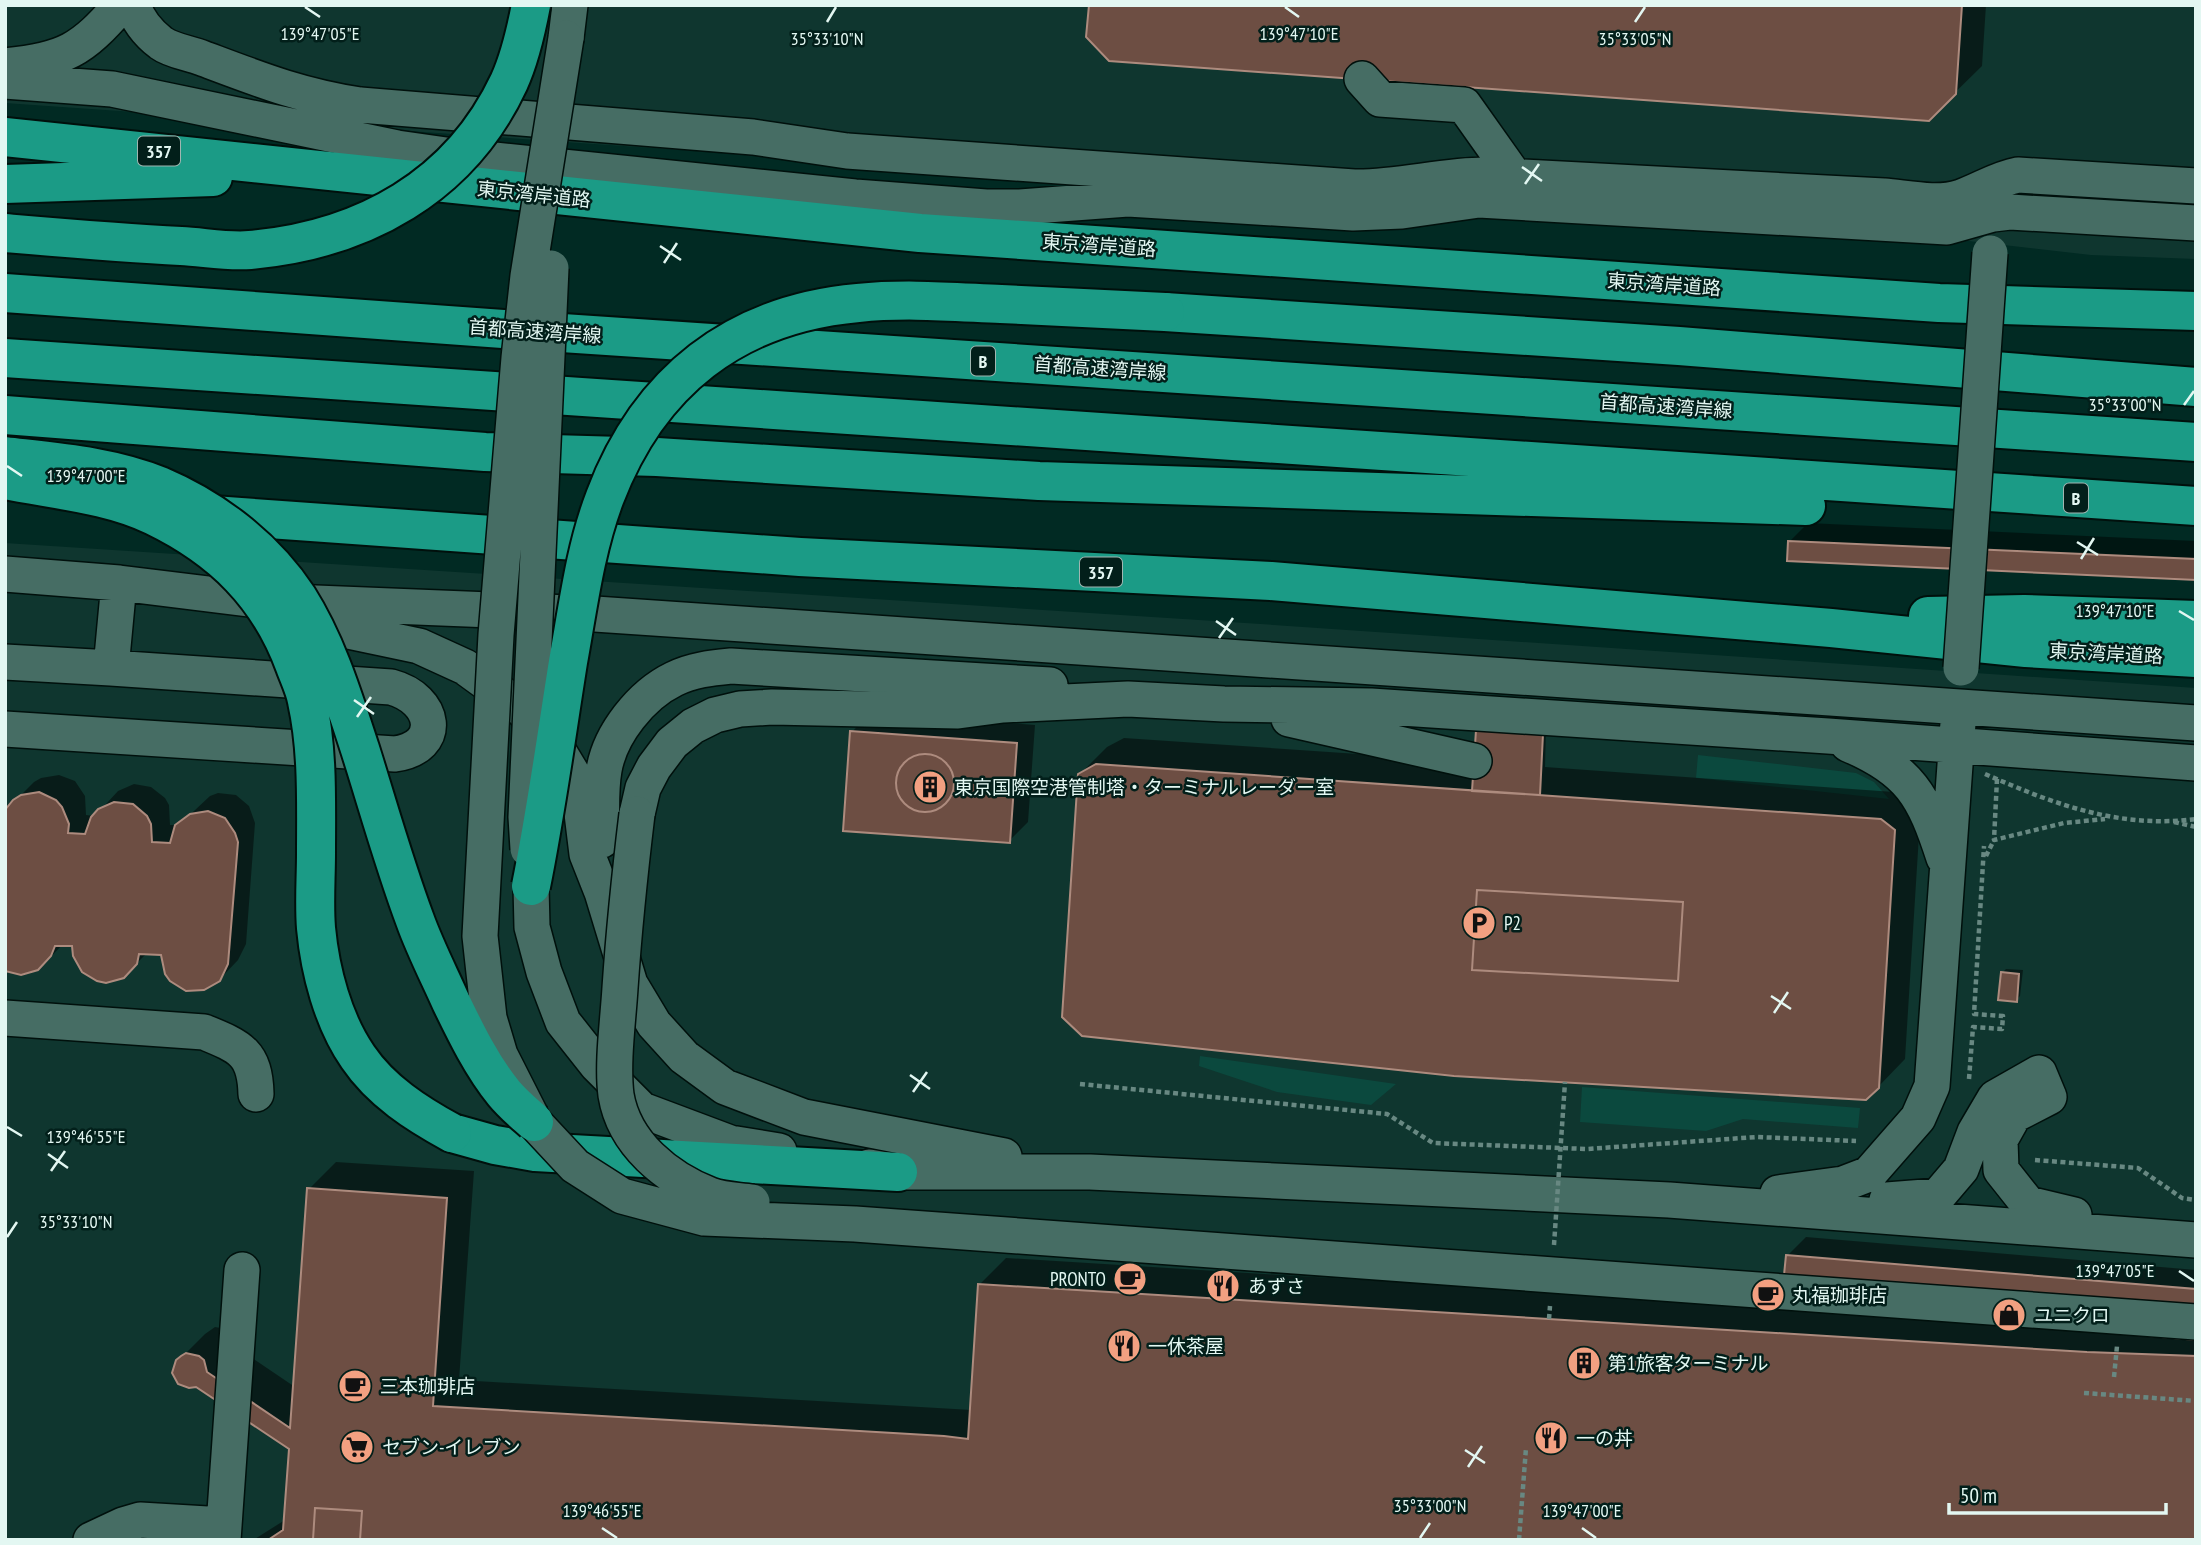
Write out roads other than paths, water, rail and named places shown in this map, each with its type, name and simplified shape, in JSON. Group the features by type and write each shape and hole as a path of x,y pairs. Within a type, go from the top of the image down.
{"highway":[{"path":"5,233 248,250 306,241 363,223 397,207 423,190 449,168 476,138 495,110 510,80 522,46 531,5"},
{"name":"東京湾岸道路","path":"5,136 933,234 1939,303 2196,310"},
{"path":"5,184 312,170"},
{"name":"首都高速湾岸線","path":"5,293 517,330 2196,442"},
{"path":"531,886 591,540 605,497 624,454 647,417 676,381 707,356 740,335 778,319 817,309 858,303 929,300 1165,312 1679,346 2196,387"},
{"name":"B","path":"5,358 2196,506"},
{"path":"5,415 485,452 657,457 1129,485 1868,508 1957,491"},
{"path":"5,456 122,473 158,486 189,500 234,529 285,580 321,641 340,689 415,920 431,959 483,1063 505,1093 534,1122"},
{"path":"5,481 93,497 152,515 216,554 238,572 256,593 280,631 307,699 315,768 316,928 337,1019 358,1058 385,1088 420,1116 452,1133 495,1145 535,1152 898,1172"},
{"name":"東京湾岸道路","path":"5,499 800,557 1271,581 1831,628 2026,648 2196,658"},
{"path":"1831,628 1906,617 1997,614 2196,620"}],"street":[{"path":"5,66 41,62 68,54 97,33 121,5"},
{"path":"133,5 136,16 146,30 164,45 319,99 360,105 753,137 846,151 1354,187 1395,185 1468,175 1937,201 1960,198 1995,181 2018,175 2196,186"},
{"path":"568,22 561,163 545,360 526,817 532,927 544,972 563,1022 597,1065 642,1110 730,1143 898,1172 1090,1172 1669,1200 2186,1240"},
{"path":"568,22 528,276 519,358 496,635 480,936 489,1018 500,1055 534,1122 575,1166 622,1196 704,1218 855,1224 2196,1322"},
{"path":"1362,79 1380,99 1464,105 1515,177"},
{"path":"5,81 112,89 397,148 446,155 855,197 986,206 1020,207 1128,199 1353,213 1402,211 1479,200 1947,227 1993,214 2025,212 2196,223"},
{"path":"1669,1200 1813,1190 1843,1184 1869,1174 1919,1118 1932,1086 1948,870 1972,756 1958,706 1993,214"},
{"path":"5,574 119,583 266,601 595,614 2196,723"},
{"path":"111,667 119,583"},
{"path":"266,601 324,626 419,646 465,667 520,707 553,742 573,775 581,805 586,854 602,892 630,984 654,1024 684,1057 725,1087 804,1117 1090,1172"},
{"path":"5,662 391,687 405,691 417,699 426,710 427,734 418,746 408,752 395,754 5,730"},
{"path":"602,892 601,807 604,769 613,742 628,718 651,693 673,679 701,669 731,666 1064,686 1129,699"},
{"path":"855,1224 788,1208 713,1196 659,1167 639,1147 616,1096 616,1042 625,921 637,814 643,788 672,743 693,726 715,715 740,709 772,707 958,711 1003,705 1129,699 1224,704 1371,706 1828,736 1972,756 2196,763"},
{"path":"1224,704 1474,761"},
{"path":"1828,736 1871,753 1896,770 1918,794 1936,832 1948,870"},
{"path":"5,1018 204,1032 231,1045 250,1059 256,1073 256,1094"},
{"path":"1840,1213 1868,1201 1938,1196 1961,1169 1975,1132 1995,1098 2039,1073 2049,1097 2014,1115 2000,1140 2001,1170 2028,1204 2186,1240"},
{"path":"91,1540 139,1520 223,1532 242,1270"}],"place":[{"name":"東京国際空港管制塔・ターミナルレーダー室","path":"930,787"},
{"name":"P2","path":"1479,923"},
{"name":"PRONTO","path":"1130,1279"},
{"name":"あずさ","path":"1223,1286"},
{"name":"丸福珈琲店","path":"1768,1295"},
{"name":"ユニクロ","path":"2009,1315"},
{"name":"一休茶屋","path":"1124,1346"},
{"name":"第1旅客ターミナル","path":"1584,1363"},
{"name":"三本珈琲店","path":"355,1386"},
{"name":"一の丼","path":"1551,1438"},
{"name":"セブン-イレブン","path":"357,1447"}]}
